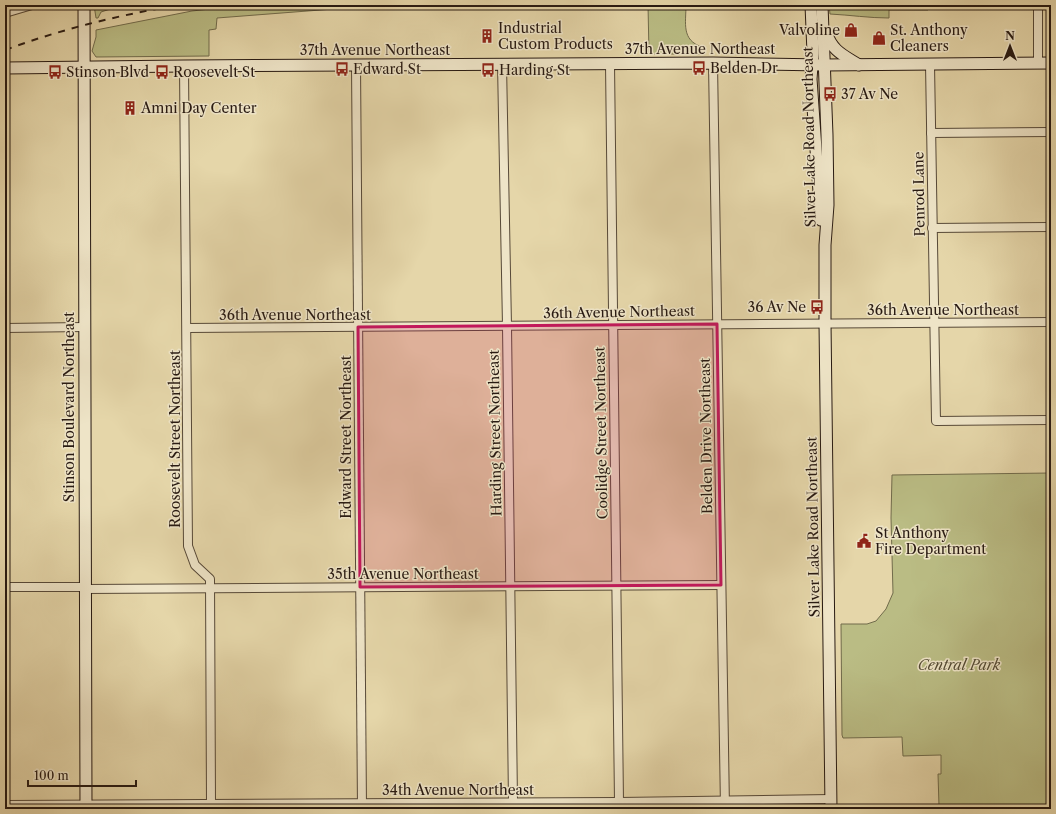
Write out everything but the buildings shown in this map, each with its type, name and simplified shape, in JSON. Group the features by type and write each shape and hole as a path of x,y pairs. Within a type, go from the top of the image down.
{"street":[{"path":"5,14 32,5"},
{"name":"Stinson Boulevard Northeast","path":"84,5 84,588 86,806"},
{"name":"Silver Lake Road Northeast","path":"811,5 813,53 811,79 824,245 831,804"},
{"name":"Silver Lake Road Northeast","path":"822,5 828,205 824,245"},
{"path":"1038,5 1038,64"},
{"path":"823,20 829,41 833,47 859,65"},
{"name":"37th Avenue Northeast","path":"5,68 502,64 714,63 859,65 1051,63"},
{"name":"Belden Drive Northeast","path":"714,63 725,805"},
{"name":"Harding Street Northeast","path":"502,64 513,802"},
{"name":"Coolidge Street Northeast","path":"610,64 619,802"},
{"name":"Penrod Lane","path":"930,64 936,421 1051,420"},
{"name":"Edward Street Northeast","path":"356,65 362,806"},
{"name":"Roosevelt Street Northeast","path":"184,66 188,546 195,565 210,579 211,803"},
{"path":"931,133 1051,132"},
{"path":"932,228 1051,227"},
{"name":"36th Avenue Northeast","path":"187,328 1051,322"},
{"path":"5,328 84,327"},
{"name":"35th Avenue Northeast","path":"5,587 210,588 721,585"},
{"name":"34th Avenue Northeast","path":"5,805 86,806 211,803 362,806 513,802 619,802 725,805 831,804"}],"highlighted area":[{"path":"717,324 721,585 360,587 358,327"}],"green space":[{"path":"94,5 123,5 101,12 98,18 96,18"},
{"path":"245,5 385,5 217,18 216,29 209,30 209,56 96,57 92,51 96,37 96,30 192,11"},
{"path":"648,5 686,5 686,30 691,40 695,44 702,47 705,54 649,54"},
{"path":"829,5 928,5 928,10 889,10 889,18 874,18 830,14"},
{"name":"Central Park","path":"1051,473 1051,809 948,809 947,806 939,806 938,774 941,774 941,755 903,756 902,737 843,738 841,624 867,624 876,621 886,609 893,593 891,518 892,475"}],"railway":[{"path":"5,50 91,23 179,5"}],"place":[{"name":"Valvoline","path":"851,30"},
{"name":"Industrial Custom Products","path":"487,36"},
{"name":"St. Anthony Cleaners","path":"879,38"},
{"name":"Belden Dr","path":"699,68"},
{"name":"Edward St","path":"342,69"},
{"name":"Harding St","path":"488,70"},
{"name":"Stinson Blvd","path":"55,72"},
{"name":"Roosevelt St","path":"162,72"},
{"name":"37 Av Ne","path":"830,94"},
{"name":"Amni Day Center","path":"130,108"},
{"name":"36 Av Ne","path":"817,307"},
{"name":"St Anthony Fire Department","path":"864,541"}]}
